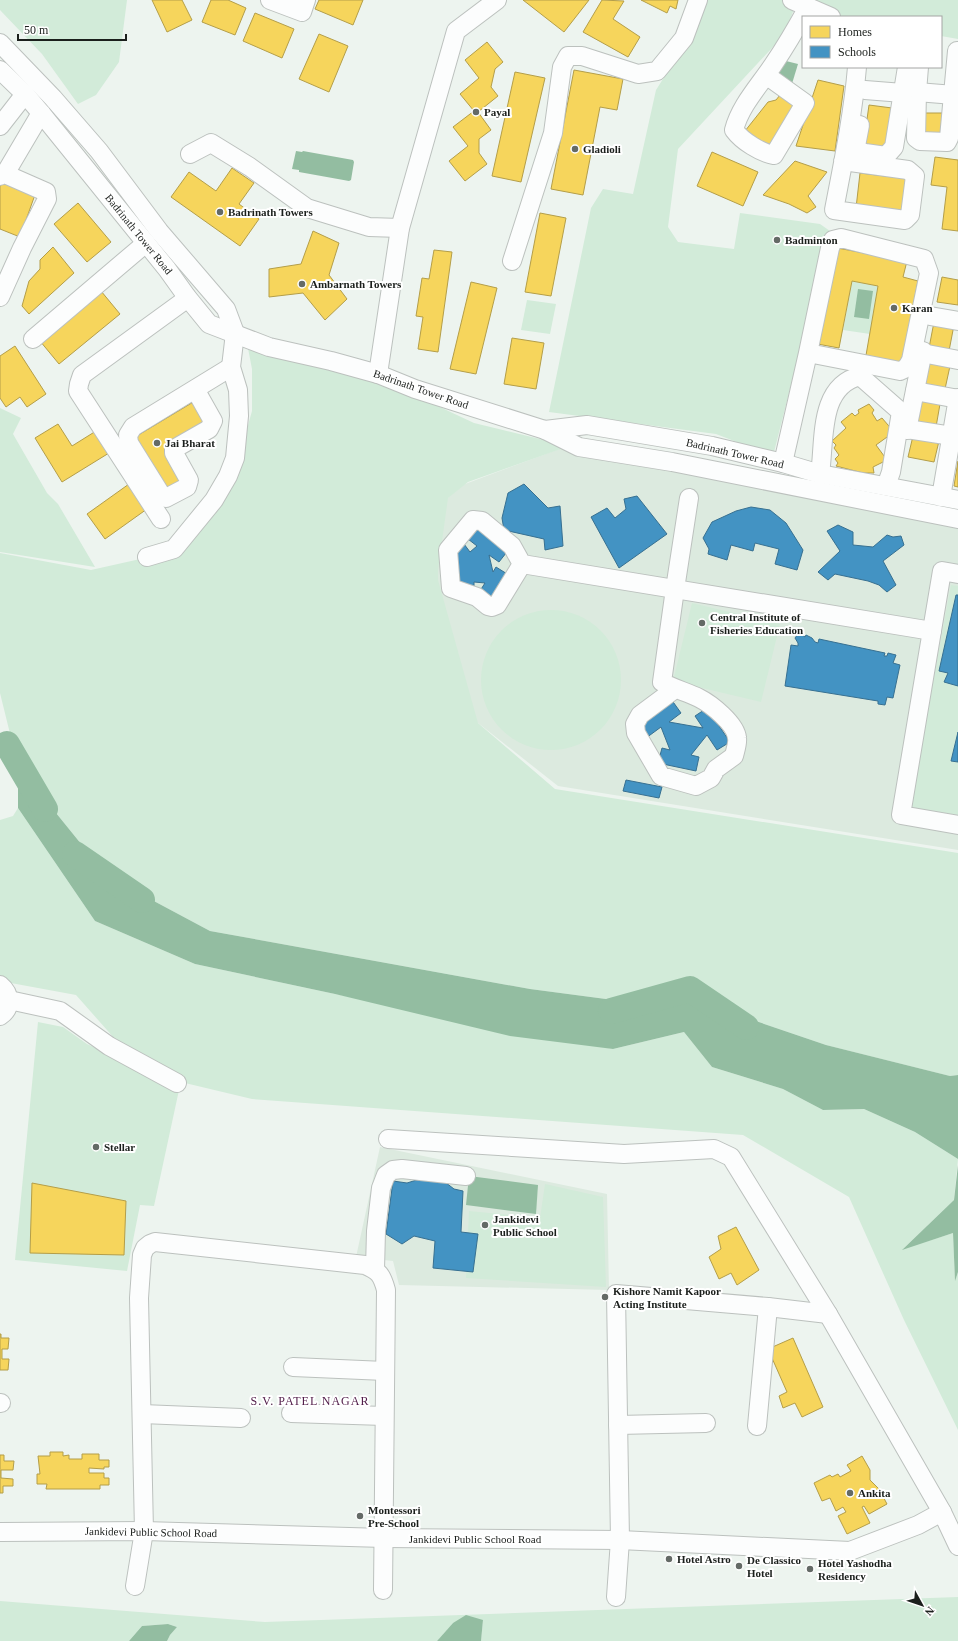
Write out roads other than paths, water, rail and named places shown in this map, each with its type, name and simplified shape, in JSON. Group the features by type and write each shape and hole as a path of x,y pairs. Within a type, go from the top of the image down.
{"street":[{"path":"270,0 302,12 306,0"},
{"path":"378,374 400,228 456,31 497,0"},
{"path":"512,262 553,133 562,67 568,56 582,56 638,74 657,71 684,38 698,0"},
{"path":"766,75 800,3 829,16"},
{"path":"0,43 53,98 99,151 159,231 226,309 234,333 231,367 238,390 239,416 235,458 228,476 214,500 174,549 147,557"},
{"path":"907,68 916,138 920,141 947,142 950,138 954,95 952,51"},
{"path":"843,161 908,170 915,176 910,215 905,220 834,210 854,100 857,68"},
{"path":"869,68 856,146 860,151 865,153 886,156 894,147 910,93 920,68"},
{"name":"Badrinath Tower Road","path":"0,70 25,94 41,113 167,269 209,324 269,347 331,361 378,374 415,389 545,430 587,425 712,446 783,463 821,468 891,482 949,498"},
{"path":"865,90 954,95"},
{"path":"1,122 25,94"},
{"path":"0,297 22,248 47,199 46,192 2,175 41,113"},
{"path":"958,113 956,134 958,136"},
{"path":"190,154 211,143 250,167 308,208 369,227 400,228"},
{"path":"783,463 833,240 841,238 924,259 929,273 911,360 904,370 900,371 808,353"},
{"path":"33,339 146,243"},
{"path":"891,482 907,429 937,278"},
{"path":"161,519 78,391 78,384 82,375 181,303 187,297"},
{"path":"930,316 958,321"},
{"path":"922,353 958,360"},
{"path":"195,389 213,421 209,429 174,449 174,454 189,480 187,487 166,498 162,496 129,443 128,434 133,427 195,389 231,367"},
{"path":"821,468 823,429 827,408 838,390 850,378 860,376 900,412 891,482"},
{"path":"915,391 958,398 952,436 949,498"},
{"path":"907,429 952,436"},
{"path":"545,430 579,447 672,462 958,519"},
{"path":"675,689 640,715 635,724 636,733 660,776 696,786 711,778 716,769 734,756 737,738 732,726 708,704 699,698 675,689 662,682 690,498"},
{"path":"473,520 482,521 512,546 522,564 497,606 492,607 488,606 477,598 451,588 448,550 473,520"},
{"path":"522,564 932,631"},
{"path":"958,574 942,571 901,815 958,825"},
{"path":"0,1016 7,1008 4,992 60,1011 109,1046 177,1084"},
{"path":"388,1139 624,1154 714,1149 731,1157 828,1314 942,1512 958,1546"},
{"path":"375,1269 376,1231 382,1188 386,1175 393,1170 402,1168 466,1176"},
{"path":"135,1586 144,1531 136,1496 142,1414 140,1298 142,1255 145,1248 155,1242 365,1265 375,1269 382,1277 386,1290 383,1590"},
{"path":"616,1596 620,1540 616,1294 768,1307 828,1314"},
{"path":"757,1426 768,1307"},
{"path":"294,1367 384,1371"},
{"path":"291,1413 384,1416"},
{"path":"142,1414 241,1418"},
{"path":"618,1426 706,1423"},
{"name":"Jankidevi Public School Road","path":"0,1532 144,1531 384,1538 620,1540 850,1551 918,1525 942,1512"}],"waterway":[{"path":"7,744 45,809"},
{"path":"75,854 142,900"},
{"path":"611,1011 690,989 746,1027"}],"place":[{"name":"Payal","path":"476,112"},
{"name":"Gladioli","path":"575,149"},
{"name":"Badrinath Towers","path":"220,212"},
{"name":"Badminton","path":"777,240"},
{"name":"Ambarnath Towers","path":"302,284"},
{"name":"Karan","path":"894,308"},
{"name":"Jai Bharat","path":"157,443"},
{"name":"Central Institute of Fisheries Education","path":"702,623"},
{"name":"Stellar","path":"96,1147"},
{"name":"Jankidevi Public School","path":"485,1225"},
{"name":"Kishore Namit Kapoor Acting Institute","path":"605,1297"},
{"name":"Ankita","path":"850,1493"},
{"name":"Montessori Pre-School","path":"360,1516"},
{"name":"Hotel Astro","path":"669,1559"},
{"name":"De Classico Hotel","path":"739,1566"},
{"name":"Hotel Yashodha Residency","path":"810,1569"}],"district":[{"name":"S.V. PATEL NAGAR","path":"310,1401"}]}
